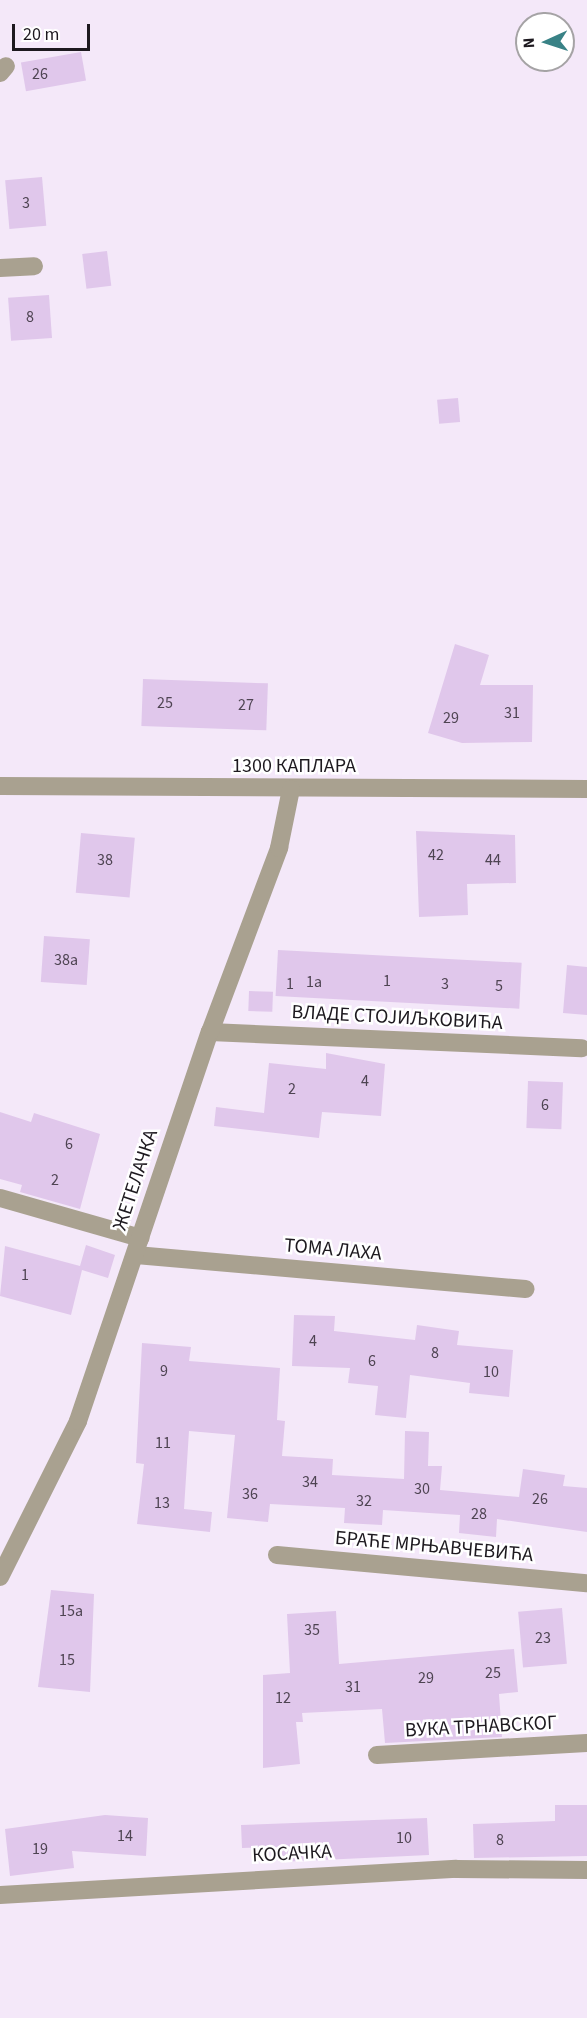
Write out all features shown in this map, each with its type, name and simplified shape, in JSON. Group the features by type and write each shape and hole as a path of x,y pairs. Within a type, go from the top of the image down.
{"street":[{"path":"0,268 34,266"},
{"name":"1300 КАПЛАРА","path":"0,786 587,789"},
{"name":"ЖЕТЕЛАЧКА","path":"0,1577 78,1421 210,1032 279,848 291,789"},
{"name":"ВЛАДЕ СТОЈИЉКОВИЋА","path":"210,1032 582,1048"},
{"name":"ТОМА ЛАХА","path":"0,1198 138,1247 526,1289"},
{"name":"БРАЋЕ МРЊАВЧЕВИЋА","path":"277,1555 587,1582"},
{"name":"ВУКА ТРНАВСКОГ","path":"377,1755 587,1743"},
{"name":"КОСАЧКА","path":"0,1895 445,1870 587,1869"}],"building":[{"path":"81,52 86,81 26,91 21,63"},
{"path":"42,177 46,226 9,229 5,180"},
{"path":"107,251 111,286 86,289 82,254"},
{"path":"49,295 52,338 11,341 8,298"},
{"path":"458,398 460,422 439,424 437,400"},
{"path":"455,644 489,655 480,685 533,685 532,742 462,743 428,733"},
{"path":"143,679 268,683 266,730 141,726"},
{"path":"416,831 515,835 516,883 467,884 468,915 419,917"},
{"path":"81,833 135,838 130,897 76,893"},
{"path":"44,936 90,939 87,985 41,982"},
{"path":"278,950 522,963 519,1009 276,996"},
{"path":"567,965 587,967 587,1015 563,1013"},
{"path":"249,991 273,992 272,1012 248,1011"},
{"path":"326,1053 385,1064 381,1116 322,1112 319,1138 214,1126 216,1107 264,1113 269,1063 326,1069"},
{"path":"528,1081 563,1082 561,1129 526,1128"},
{"path":"0,1112 31,1122 34,1113 100,1134 80,1209 20,1192 22,1185 0,1179"},
{"path":"86,1245 115,1255 108,1278 82,1270 71,1315 0,1296 5,1246 80,1266"},
{"path":"294,1315 335,1316 334,1331 415,1340 417,1325 459,1331 457,1345 513,1350 509,1397 469,1393 470,1383 410,1375 406,1418 375,1415 378,1386 348,1383 350,1368 292,1366"},
{"path":"142,1343 191,1347 189,1361 280,1368 277,1420 285,1421 282,1456 333,1459 332,1475 404,1479 405,1431 429,1432 428,1466 442,1466 440,1490 519,1497 523,1469 565,1475 563,1486 587,1488 587,1532 497,1519 496,1537 459,1533 460,1515 383,1510 382,1525 344,1523 345,1508 270,1504 268,1522 227,1518 235,1435 189,1431 184,1509 212,1512 210,1532 137,1524 144,1464 136,1463"},
{"path":"51,1590 94,1594 90,1692 38,1687"},
{"path":"562,1608 567,1664 523,1668 518,1612"},
{"path":"336,1611 339,1664 514,1649 518,1692 499,1694 502,1737 385,1743 382,1709 302,1713 303,1722 296,1722 300,1764 263,1768 263,1675 290,1673 287,1614"},
{"path":"555,1805 587,1805 587,1856 474,1858 473,1824 555,1821"},
{"path":"105,1815 148,1818 146,1856 72,1851 74,1868 10,1876 5,1829"},
{"path":"427,1818 429,1855 279,1862 279,1847 242,1848 241,1825"}]}
